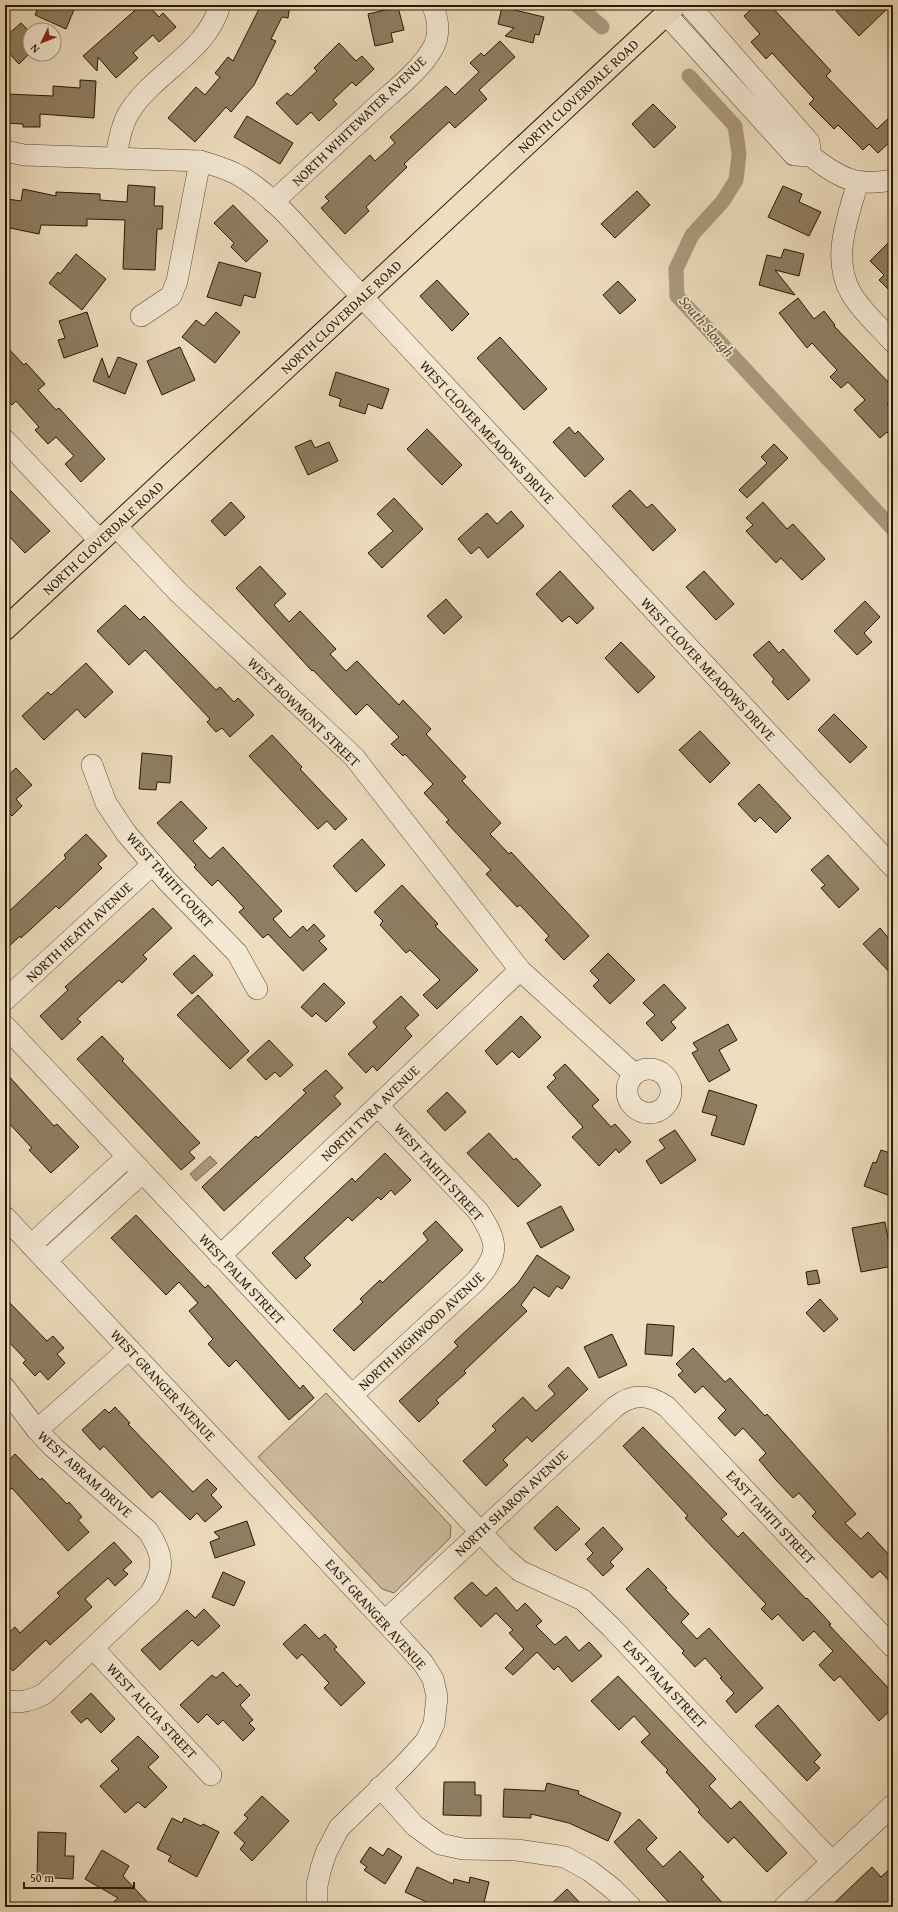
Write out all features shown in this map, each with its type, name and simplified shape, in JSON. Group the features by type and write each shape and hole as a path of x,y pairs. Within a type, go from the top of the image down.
{"main road":[{"name":"NORTH CLOVERDALE ROAD","path":"5,629 671,10"}],"street":[{"path":"116,157 120,130 129,111 142,95 203,39 216,18 220,5"},
{"name":"NORTH WHITEWATER AVENUE","path":"273,202 406,79 427,57 434,45 437,34 436,14 432,5"},
{"path":"689,5 809,142 811,156"},
{"path":"671,10 794,155 811,156 832,173 858,182 877,183 893,180"},
{"name":"WEST CLOVER MEADOWS DRIVE","path":"5,151 24,155 200,161 223,168 254,184 273,202 362,297 893,867"},
{"path":"142,316 171,296 177,281 200,161"},
{"path":"858,182 844,234 841,254 843,274 850,292 862,308 893,342"},
{"path":"5,440 100,542"},
{"name":"WEST BOWMONT STREET","path":"116,526 177,591 354,757 520,970 634,1074"},
{"name":"WEST TAHITI COURT","path":"92,765 106,803 126,832 153,864 237,952 257,989"},
{"name":"NORTH HEATH AVENUE","path":"5,1000 153,864"},
{"name":"NORTH TYRA AVENUE","path":"220,1256 520,970"},
{"name":"WEST PALM STREET","path":"5,1026 480,1532"},
{"name":"WEST TAHITI STREET","path":"378,1106 478,1211 489,1228 495,1242"},
{"path":"31,1245 127,1156"},
{"path":"46,1261 142,1173"},
{"name":"WEST GRANGER AVENUE","path":"5,1217 321,1553"},
{"name":"NORTH HIGHWOOD AVENUE","path":"352,1395 475,1282 490,1263 495,1242"},
{"path":"37,1430 128,1349"},
{"name":"WEST ABRAM DRIVE","path":"5,1388 37,1430 53,1447 148,1531 158,1546 161,1561 158,1579 150,1594 93,1648"},
{"name":"NORTH SHARON AVENUE","path":"385,1621 615,1407 622,1401 643,1395"},
{"name":"EAST TAHITI STREET","path":"643,1395 657,1400 674,1414 893,1647"},
{"name":"EAST PALM STREET","path":"480,1532 520,1571 583,1600 617,1633 832,1862"},
{"name":"EAST GRANGER AVENUE","path":"321,1553 423,1663 433,1679 437,1697 434,1724 426,1741 403,1766 380,1787"},
{"path":"10,1701 31,1701 44,1694 93,1648"},
{"name":"WEST ALICIA STREET","path":"93,1648 212,1775"},
{"path":"317,1907 317,1885 321,1868 334,1837 339,1828 380,1787 415,1826 440,1844 463,1849 517,1850 565,1857 590,1871 602,1880 631,1907"},
{"path":"784,1907 893,1805"}],"shaded area":[{"path":"210,1156 217,1163 196,1181 190,1174"},
{"path":"326,1393 451,1526 450,1538 394,1593 382,1589 258,1457"}],"building":[{"path":"39,5 76,5 66,29 62,27 62,22 50,22 35,15"},
{"path":"141,5 148,5 159,17 163,13 176,27 159,42 153,35 133,53 138,58 116,78 98,57 97,71 83,56"},
{"path":"259,5 290,5 288,18 282,17 271,39 276,41 254,85 231,112 226,107 195,142 168,118 196,87 205,95 220,77 215,73 228,57 233,61 258,11"},
{"path":"756,5 770,5 831,71 826,76 877,129 893,114 893,139 878,153 869,144 863,150 838,125 834,129 809,104 814,99 772,53 766,59 751,42 760,34 744,16"},
{"path":"843,5 891,5 859,36 836,11"},
{"path":"398,7 404,30 391,33 393,42 375,46 368,14"},
{"path":"502,7 544,17 539,35 535,34 533,43 505,36 514,28 498,24"},
{"path":"21,23 22,24 22,61 19,64 5,49 5,37"},
{"path":"500,41 515,57 479,90 487,99 455,128 449,122 404,164 407,167 366,207 369,211 345,234 321,208 329,201 325,197 370,155 375,161 395,143 390,137 446,86 455,95 479,72 470,63 481,53 484,56"},
{"path":"339,43 356,61 362,56 374,69 356,86 352,82 333,100 337,104 319,121 311,112 297,125 276,103 287,93 291,96 317,71 314,68"},
{"path":"80,80 96,81 94,118 40,114 40,127 23,127 23,124 5,123 6,94 53,96 53,86 80,88"},
{"path":"653,104 676,127 654,148 632,124"},
{"path":"247,116 293,143 280,164 234,137"},
{"path":"128,185 155,187 154,206 163,206 162,229 157,229 155,270 123,269 125,220 87,219 87,226 41,225 39,234 5,227 7,199 21,201 23,189 56,196 56,192 100,194 100,200 127,202"},
{"path":"783,186 802,194 799,202 821,212 809,236 768,217"},
{"path":"637,191 650,205 615,238 601,224"},
{"path":"233,205 268,241 246,262 231,247 234,243 214,223"},
{"path":"893,238 893,294 879,280 884,275 870,261"},
{"path":"784,249 804,254 799,276 775,270 795,295 759,285 767,255 781,258"},
{"path":"76,254 106,279 82,310 49,283 58,272 60,274"},
{"path":"219,262 261,273 255,298 244,295 241,306 207,297"},
{"path":"437,280 469,314 452,331 420,296"},
{"path":"618,281 636,300 620,314 603,295"},
{"path":"798,298 814,319 824,311 835,325 834,326 893,387 893,399 887,404 893,410 893,438 887,432 880,438 854,410 865,400 848,382 841,388 830,377 837,370 812,343 807,348 779,313"},
{"path":"87,312 98,346 64,358 58,340 65,338 59,321"},
{"path":"216,312 240,332 215,363 182,337 196,320 204,326"},
{"path":"500,337 547,389 524,410 477,358"},
{"path":"5,345 24,365 26,363 45,384 38,390 56,410 59,408 105,459 81,482 65,464 74,456 56,437 48,444 35,430 39,427 16,401 12,405 5,397"},
{"path":"180,347 195,380 162,395 147,361"},
{"path":"118,357 137,364 125,394 93,381 102,358 109,378"},
{"path":"336,372 389,389 382,409 368,404 365,414 339,406 341,399 329,395"},
{"path":"569,427 575,434 578,431 604,459 585,477 553,442"},
{"path":"427,429 462,465 442,485 407,449"},
{"path":"311,440 315,448 329,442 338,461 308,475 295,447"},
{"path":"774,444 788,458 747,498 739,490 767,463 761,457"},
{"path":"5,485 50,531 25,553 5,532"},
{"path":"630,490 647,508 652,504 676,530 653,551 612,506"},
{"path":"394,498 423,529 382,568 368,553 393,531 377,514"},
{"path":"231,502 245,517 225,536 211,521"},
{"path":"763,502 787,529 793,524 825,559 802,580 781,558 776,563 746,531 753,525 746,518"},
{"path":"511,511 524,526 488,558 479,547 471,554 458,539 487,513 497,524"},
{"path":"260,566 286,594 274,605 289,622 300,611 336,649 330,654 346,671 357,661 399,705 403,700 431,729 426,734 466,777 462,781 501,823 490,834 509,854 511,852 589,936 564,960 545,940 549,936 520,905 517,907 486,874 491,870 446,822 449,820 424,793 433,784 405,754 403,756 391,744 399,737 367,704 356,715 313,670 312,671 236,588"},
{"path":"560,571 594,608 577,624 569,616 562,622 536,594"},
{"path":"704,571 734,604 716,620 686,587"},
{"path":"446,599 462,617 444,634 427,616"},
{"path":"865,601 880,617 864,633 872,642 857,655 834,631"},
{"path":"125,605 140,620 144,616 216,690 220,687 234,702 238,698 254,715 230,737 222,728 216,732 207,722 210,719 145,650 129,665 97,631"},
{"path":"769,641 779,653 783,649 810,680 788,700 772,682 774,679 753,655"},
{"path":"621,642 655,677 638,693 605,658"},
{"path":"86,663 113,692 85,718 77,709 44,740 22,716 48,692 51,695"},
{"path":"834,714 867,747 850,763 818,730"},
{"path":"700,731 730,763 710,783 679,750"},
{"path":"272,735 302,767 300,769 347,819 335,830 327,821 318,829 249,756"},
{"path":"142,753 172,756 170,783 157,782 156,790 139,789"},
{"path":"16,768 32,785 16,799 22,806 12,816 5,809 5,778"},
{"path":"759,784 791,818 776,833 760,817 755,822 738,804"},
{"path":"181,801 207,828 193,841 210,859 223,847 282,911 273,919 290,938 303,926 307,931 314,924 325,936 319,941 327,949 303,971 268,934 263,938 239,912 244,908 218,880 212,886 194,867 196,865 157,823"},
{"path":"86,834 107,856 98,864 102,868 59,909 56,906 21,938 20,936 5,950 5,915 66,858 64,855"},
{"path":"362,839 385,865 356,892 333,866"},
{"path":"828,855 859,889 839,908 821,888 825,885 811,870"},
{"path":"402,885 438,924 435,926 478,970 437,1009 423,995 440,980 410,950 406,953 380,925 383,921 374,912"},
{"path":"153,908 172,928 143,955 147,959 122,983 119,980 77,1019 81,1022 62,1040 40,1016 68,990 65,987"},
{"path":"880,928 893,943 893,976 863,944"},
{"path":"608,953 635,980 610,1004 593,986 599,980 590,971"},
{"path":"194,955 213,975 192,994 173,974"},
{"path":"324,983 345,1003 326,1022 316,1013 312,1017 301,1007"},
{"path":"664,984 686,1008 671,1022 676,1028 662,1041 646,1023 655,1015 643,1003"},
{"path":"198,995 249,1051 230,1069 177,1015"},
{"path":"401,996 419,1015 405,1028 412,1036 377,1071 373,1066 366,1073 348,1054 377,1027 373,1022"},
{"path":"521,1016 541,1037 519,1058 512,1051 497,1065 485,1051"},
{"path":"728,1024 737,1040 719,1050 730,1070 709,1082 692,1053 698,1050 693,1043"},
{"path":"102,1036 124,1059 122,1061 200,1143 189,1152 195,1158 181,1170 77,1059"},
{"path":"269,1040 293,1065 280,1077 275,1072 266,1080 247,1060"},
{"path":"565,1064 599,1100 592,1106 611,1127 615,1124 631,1142 619,1153 616,1149 599,1166 572,1137 583,1127 547,1087 556,1078 553,1075"},
{"path":"326,1070 343,1088 334,1096 341,1104 224,1211 202,1187 256,1136 258,1138 306,1093 303,1090"},
{"path":"5,1072 54,1126 57,1124 79,1147 51,1173 29,1150 32,1148 5,1119"},
{"path":"709,1090 757,1105 744,1145 711,1135 717,1116 702,1112"},
{"path":"447,1092 466,1112 445,1131 427,1111"},
{"path":"675,1130 696,1160 661,1184 646,1161 665,1148 659,1140"},
{"path":"489,1133 514,1160 516,1158 541,1185 518,1207 467,1153"},
{"path":"881,1150 893,1154 893,1182 888,1195 864,1186 873,1162 876,1163"},
{"path":"385,1153 411,1180 395,1195 391,1190 381,1200 378,1197 352,1221 348,1217 304,1258 311,1265 296,1279 272,1253 352,1178 355,1182"},
{"path":"561,1206 574,1230 541,1248 527,1223"},
{"path":"136,1215 205,1288 208,1285 300,1389 303,1385 314,1398 289,1420 236,1360 229,1367 208,1344 213,1339 189,1311 198,1303 179,1282 166,1295 111,1238"},
{"path":"436,1221 463,1250 354,1351 333,1330 363,1302 360,1299 380,1280 382,1283 428,1240 423,1233"},
{"path":"885,1222 893,1266 861,1272 852,1228"},
{"path":"537,1255 570,1277 562,1289 557,1286 549,1297 534,1287 521,1305 527,1311 464,1371 466,1373 436,1400 439,1403 419,1422 399,1401 458,1346 454,1342 518,1283"},
{"path":"817,1270 820,1283 808,1285 806,1272"},
{"path":"5,1298 47,1341 53,1336 64,1348 57,1354 65,1363 48,1380 40,1371 35,1376 23,1363 26,1360 5,1338"},
{"path":"820,1299 838,1319 824,1332 806,1313"},
{"path":"647,1324 674,1326 672,1356 645,1354"},
{"path":"612,1334 627,1365 599,1378 584,1347"},
{"path":"693,1348 725,1382 730,1378 765,1416 767,1414 856,1514 845,1523 861,1539 868,1532 893,1559 893,1585 880,1571 872,1578 812,1516 816,1512 799,1493 793,1498 775,1479 759,1460 766,1453 743,1428 735,1436 718,1418 726,1410 703,1386 695,1393 678,1375 683,1371 676,1364"},
{"path":"568,1367 588,1389 532,1442 527,1437 503,1460 508,1465 486,1486 463,1461 496,1430 492,1426 523,1397 536,1411 555,1394 548,1386"},
{"path":"115,1407 130,1423 128,1424 193,1492 207,1479 217,1489 211,1495 222,1507 205,1522 197,1513 190,1520 160,1491 152,1498 104,1446 100,1450 82,1430 105,1409 109,1413"},
{"path":"643,1427 727,1514 721,1519 738,1537 743,1532 806,1599 807,1598 831,1624 829,1625 893,1693 893,1708 879,1721 840,1676 834,1681 819,1665 833,1651 814,1631 803,1641 778,1614 772,1620 761,1609 766,1604 685,1518 688,1516 623,1446"},
{"path":"15,1454 40,1480 42,1478 67,1504 69,1502 82,1517 78,1520 89,1532 68,1551 12,1488 5,1494 5,1464"},
{"path":"557,1506 580,1529 556,1551 534,1528"},
{"path":"247,1521 255,1545 215,1558 210,1542 220,1538 214,1532"},
{"path":"603,1527 623,1549 610,1562 614,1566 603,1576 587,1559 593,1553 585,1544"},
{"path":"114,1542 132,1562 123,1570 128,1574 115,1586 108,1578 85,1599 92,1607 50,1645 46,1640 13,1671 5,1663 5,1636 15,1627 20,1633 60,1596 57,1593"},
{"path":"648,1568 667,1588 665,1589 689,1614 681,1622 697,1639 709,1628 763,1688 736,1713 726,1701 734,1693 720,1678 722,1677 705,1658 695,1667 682,1653 684,1651 626,1589"},
{"path":"223,1572 245,1582 234,1606 212,1597"},
{"path":"472,1582 486,1596 496,1587 517,1611 525,1603 542,1621 536,1626 555,1645 566,1636 579,1651 589,1642 602,1656 572,1682 558,1666 554,1670 537,1652 513,1675 505,1668 524,1649 509,1633 513,1630 496,1613 481,1627 454,1598"},
{"path":"204,1609 220,1626 198,1646 192,1640 160,1670 141,1650 187,1610 195,1618"},
{"path":"305,1624 319,1639 325,1634 337,1647 334,1649 365,1683 341,1706 324,1688 329,1683 302,1654 297,1659 283,1644"},
{"path":"223,1672 237,1687 240,1684 250,1695 240,1705 253,1720 249,1723 255,1729 243,1741 223,1720 218,1725 207,1714 198,1723 180,1705 212,1675 216,1678"},
{"path":"618,1676 716,1779 709,1786 731,1809 740,1801 787,1853 767,1872 734,1837 728,1843 698,1812 700,1810 666,1772 668,1770 641,1742 650,1734 634,1716 619,1730 591,1701"},
{"path":"91,1693 115,1719 101,1733 87,1718 81,1723 71,1712"},
{"path":"778,1705 821,1755 814,1762 820,1768 807,1781 755,1726"},
{"path":"138,1736 159,1757 148,1767 167,1787 145,1808 138,1802 125,1813 100,1786 119,1769 111,1761"},
{"path":"444,1782 475,1782 475,1795 481,1795 481,1816 443,1815"},
{"path":"547,1783 579,1791 578,1794 621,1813 608,1841 569,1823 531,1814 531,1818 503,1817 504,1789 545,1791"},
{"path":"262,1796 289,1821 252,1861 240,1849 245,1843 234,1833 248,1818 244,1815"},
{"path":"172,1818 182,1823 184,1818 201,1826 203,1824 219,1832 197,1877 168,1861 171,1856 157,1849"},
{"path":"639,1819 657,1838 646,1849 663,1867 680,1851 704,1877 701,1879 726,1907 673,1907 614,1842"},
{"path":"38,1832 66,1833 65,1856 74,1856 73,1879 37,1877"},
{"path":"370,1847 383,1856 388,1848 402,1857 385,1884 364,1870 367,1867 360,1862"},
{"path":"102,1850 129,1866 123,1876 152,1907 108,1907 118,1898 85,1879"},
{"path":"893,1866 893,1898 884,1907 830,1907 872,1867 881,1877"},
{"path":"417,1867 453,1884 454,1879 469,1883 470,1877 489,1882 483,1907 453,1907 436,1903 435,1906 405,1892"},
{"path":"567,1889 584,1907 548,1907"}],"waterway":[{"name":"South Slough","path":"577,5 602,27"},
{"name":"South Slough","path":"689,76 735,126 739,154 736,180 723,201 692,235 676,269 677,296 893,529"}]}
